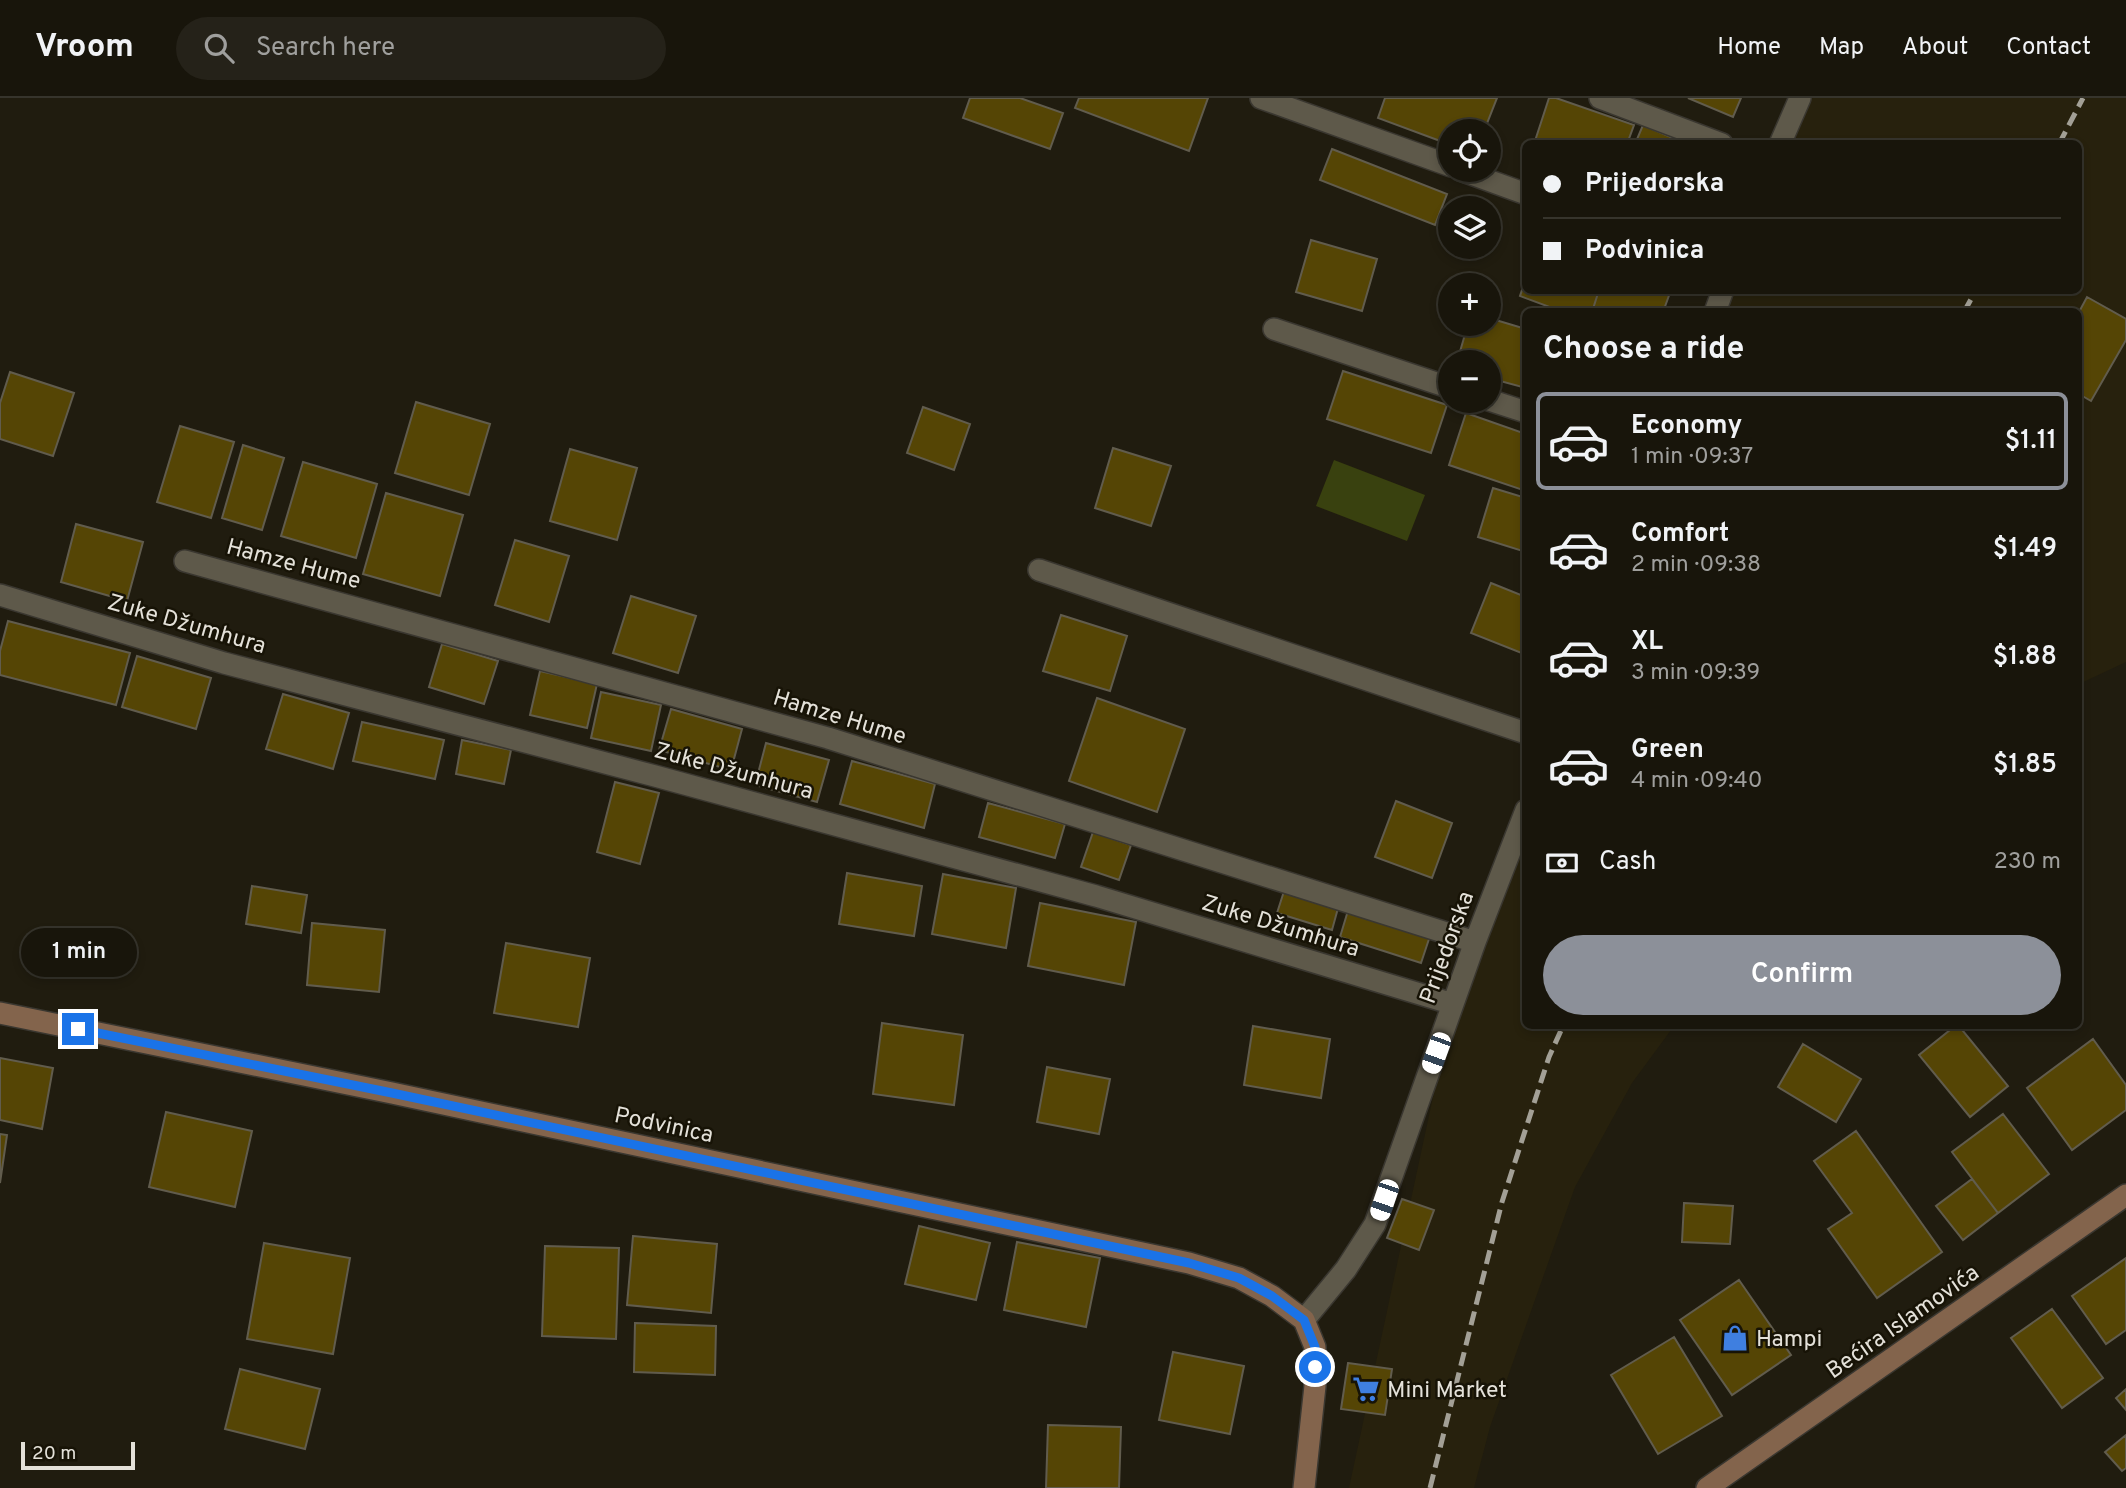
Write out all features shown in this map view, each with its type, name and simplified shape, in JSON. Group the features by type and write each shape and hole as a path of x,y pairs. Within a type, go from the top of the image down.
{"street":[{"path":"1261,98 1438,161"},
{"path":"1600,98 1710,140"},
{"path":"1782,140 1800,98"},
{"path":"1493,182 1522,193"},
{"path":"1274,329 1438,383"},
{"path":"1501,404 1522,411"},
{"name":"Hamze Hume","path":"185,561 828,738 1475,942"},
{"path":"1039,570 1522,732"},
{"name":"Zuke Džumhura","path":"0,595 224,663 656,776 1096,896 1453,1004"},
{"name":"Prijedorska","path":"1304,1320 1346,1269 1375,1224 1475,942 1522,820"},
{"name":"Podvinica","path":"0,1013 392,1093 1189,1263 1239,1278 1272,1296 1304,1320"},
{"name":"Bećira Islamovića","path":"1707,1488 2126,1195"},
{"path":"1304,1320 1315,1347 1315,1386 1304,1488"}],"shaded area":[{"path":"1803,98 2126,98 2126,662 2082,683 2082,308 1717,308 1722,294 2082,294 2082,140 1782,140"},
{"path":"1522,821 1522,1029 1672,1029 1632,1083 1575,1187 1490,1427 1474,1488 1349,1488 1453,1004"}],"green space":[{"path":"1334,460 1425,495 1407,541 1316,506"}],"building":[{"path":"970,98 1020,98 1063,113 1050,149 963,118"},
{"path":"1079,98 1208,98 1189,151 1075,108"},
{"path":"1385,98 1497,98 1489,119 1438,119 1438,140 1378,118"},
{"path":"1549,98 1556,98 1634,125 1628,140 1535,140"},
{"path":"1688,98 1741,98 1733,117"},
{"path":"1643,125 1678,140 1637,140"},
{"path":"1332,149 1447,194 1438,196 1438,217 1435,225 1320,180"},
{"path":"1311,240 1377,259 1362,311 1296,292"},
{"path":"1522,290 1522,294 1598,294 1593,308 1552,308 1520,296"},
{"path":"1598,294 1670,294 1664,308 1593,308"},
{"path":"2087,297 2126,319 2126,340 2091,401 2082,396 2081,308"},
{"path":"1501,322 1522,328 1522,387 1501,381 1501,350 1460,350 1465,336 1501,336"},
{"path":"1343,371 1438,402 1438,413 1444,413 1431,453 1327,419"},
{"path":"10,372 74,393 53,456 0,439 0,403"},
{"path":"416,402 490,424 469,495 395,473"},
{"path":"923,407 970,424 954,470 907,453"},
{"path":"1466,413 1522,433 1522,490 1449,465"},
{"path":"180,426 234,442 211,518 157,502"},
{"path":"243,445 284,458 262,530 222,518"},
{"path":"1113,448 1171,466 1151,526 1095,508"},
{"path":"570,449 637,468 617,540 550,521"},
{"path":"303,462 377,484 356,558 281,536"},
{"path":"1493,488 1522,497 1522,551 1478,537"},
{"path":"386,493 463,515 440,596 363,574"},
{"path":"76,524 143,542 127,601 61,582"},
{"path":"515,540 569,556 549,622 495,605"},
{"path":"1491,583 1522,595 1522,653 1471,633"},
{"path":"631,596 696,616 678,673 613,653"},
{"path":"1061,615 1127,636 1110,691 1043,671"},
{"path":"8,621 130,653 116,705 0,675 0,651"},
{"path":"442,644 498,661 484,704 429,687"},
{"path":"137,656 211,678 196,729 122,707"},
{"path":"540,671 597,684 587,728 530,715"},
{"path":"601,692 661,705 651,751 591,738"},
{"path":"283,694 349,713 333,769 266,749"},
{"path":"1097,698 1185,729 1157,812 1069,781"},
{"path":"671,709 742,729 731,770 659,750"},
{"path":"362,722 444,740 435,779 353,761"},
{"path":"462,740 511,750 504,784 456,774"},
{"path":"766,743 829,760 817,802 755,785"},
{"path":"852,761 935,784 924,828 840,804"},
{"path":"615,782 659,793 640,864 597,852"},
{"path":"1396,801 1452,823 1432,878 1375,857"},
{"path":"988,803 1065,824 1055,858 979,837"},
{"path":"1093,832 1131,845 1119,880 1081,867"},
{"path":"847,873 922,886 914,936 839,924"},
{"path":"943,874 1016,888 1006,948 932,934"},
{"path":"1286,885 1340,901 1332,930 1277,913"},
{"path":"252,886 307,895 301,933 246,924"},
{"path":"1040,903 1136,922 1124,985 1028,966"},
{"path":"1350,904 1432,930 1421,963 1340,937"},
{"path":"312,923 385,930 379,992 307,985"},
{"path":"506,943 590,958 578,1027 494,1013"},
{"path":"882,1023 963,1035 954,1105 873,1094"},
{"path":"1253,1026 1330,1039 1321,1098 1244,1085"},
{"path":"1951,1029 1961,1029 2008,1086 1970,1117 1919,1055"},
{"path":"2093,1039 2126,1085 2126,1110 2072,1150 2027,1088"},
{"path":"1803,1044 1861,1079 1836,1122 1778,1087"},
{"path":"0,1058 53,1068 42,1129 0,1120"},
{"path":"1047,1067 1110,1079 1099,1134 1037,1122"},
{"path":"166,1112 252,1131 235,1207 149,1187"},
{"path":"2003,1114 2049,1174 1998,1213 1952,1152"},
{"path":"1856,1131 1942,1252 1877,1298 1828,1229 1852,1213 1814,1161"},
{"path":"0,1134 7,1135 0,1183"},
{"path":"1972,1179 1998,1213 1963,1240 1936,1206"},
{"path":"1402,1199 1434,1210 1419,1250 1387,1238"},
{"path":"1684,1203 1733,1206 1730,1244 1682,1242"},
{"path":"919,1226 990,1243 976,1300 905,1284"},
{"path":"633,1236 717,1244 711,1313 627,1305"},
{"path":"1017,1242 1100,1258 1086,1327 1004,1310"},
{"path":"264,1243 350,1258 333,1354 247,1339"},
{"path":"545,1246 619,1248 616,1339 542,1336"},
{"path":"2126,1258 2126,1330 2106,1344 2072,1296"},
{"name":"Hampi","path":"1739,1280 1791,1355 1732,1395 1680,1320"},
{"path":"2052,1309 2103,1378 2062,1408 2011,1338"},
{"path":"635,1323 716,1326 715,1375 634,1372"},
{"path":"1674,1337 1722,1416 1658,1454 1611,1375"},
{"path":"1173,1352 1244,1366 1230,1434 1159,1420"},
{"name":"Mini Market","path":"1348,1363 1392,1369 1385,1415 1341,1409"},
{"path":"240,1369 320,1389 305,1449 225,1429"},
{"path":"2126,1389 2126,1410 2116,1398"},
{"path":"1048,1425 1121,1427 1119,1488 1046,1488"},
{"path":"2126,1435 2126,1468 2122,1471 2105,1452"}],"railway":[{"path":"2061,140 2083,98"},
{"path":"1966,308 1974,294"},
{"path":"1430,1488 1502,1202 1549,1057 1562,1029"}],"place":[{"name":"Hampi","path":"1735,1338"},
{"name":"Mini Market","path":"1366,1389"}],"route":[{"path":"78,1029 1189,1263 1239,1278 1272,1296 1304,1320 1315,1347 1315,1367"}]}
